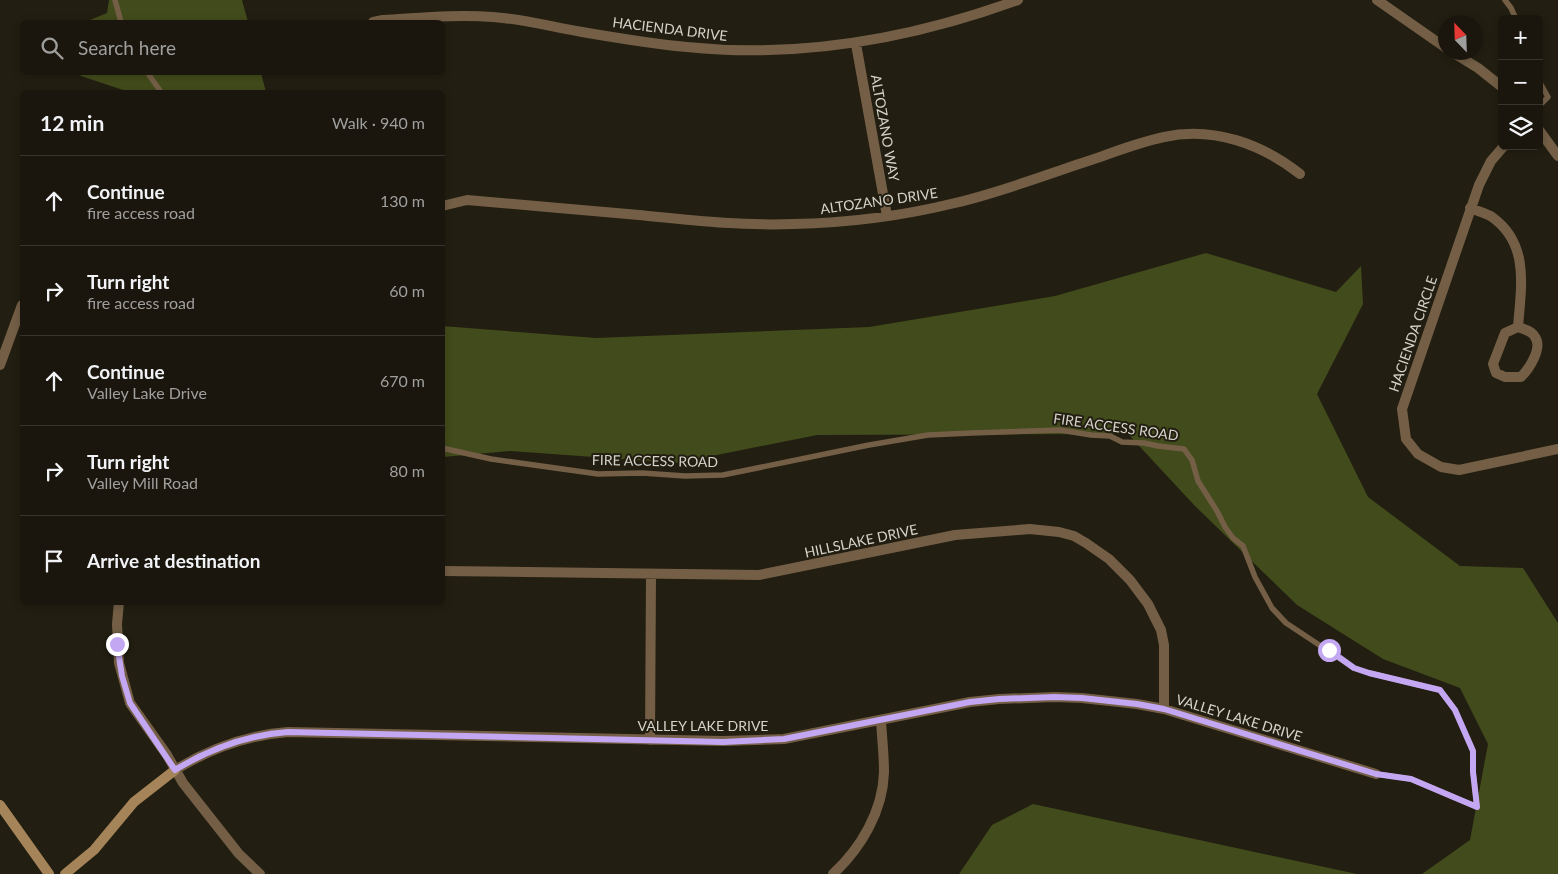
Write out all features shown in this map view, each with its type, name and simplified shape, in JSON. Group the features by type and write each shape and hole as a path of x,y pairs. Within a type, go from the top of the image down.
{"street":[{"name":"HACIENDA DRIVE","path":"383,20 492,17 687,47 722,50 790,50 856,44 916,32 979,14 1018,0"},
{"path":"1377,0 1438,42"},
{"name":"ALTOZANO WAY","path":"856,44 886,216"},
{"path":"1465,60 1498,84"},
{"name":"ALTOZANO DRIVE","path":"445,205 467,200 700,221 758,224 824,223 930,209 986,195 1164,136 1181,134 1216,135 1246,143 1274,156 1300,174"},
{"path":"1543,135 1558,156"},
{"name":"HACIENDA CIRCLE","path":"1500,150 1490,162 1484,173 1470,208 1402,409 1406,439 1418,454 1441,467 1459,470 1558,449"},
{"path":"1470,208 1494,219 1506,231 1516,247 1521,270 1518,327"},
{"path":"0,365 20,310"},
{"path":"1518,327 1531,332 1536,338 1538,346 1529,369 1521,377 1505,377 1496,373 1494,364 1505,333 1518,327"},
{"name":"HILLSLAKE DRIVE","path":"445,571 759,575 955,536 1030,529 1059,532 1074,536 1109,559 1130,580 1148,604 1161,630 1164,646 1164,709"},
{"path":"650,740 651,574"},
{"path":"119,605 116,624 119,663 130,703 183,783 239,854 260,874"},
{"name":"VALLEY LAKE DRIVE","path":"65,874 94,850 134,802 175,770 210,750 228,743 261,735 288,732 723,742 784,739 970,702 1027,697 1082,698 1164,709 1376,774"},
{"path":"833,874 845,863 863,838 882,794 884,772 881,721"},
{"path":"0,805 50,874"}],"lane":[{"path":"115,0 120,20"},
{"path":"1506,0 1515,15"},
{"path":"149,75 160,90"},
{"path":"1543,88 1548,97 1543,102"},
{"name":"FIRE ACCESS ROAD","path":"445,449 491,459 598,474 642,473 686,476 722,475 868,445 928,435 1060,430 1110,436 1122,442 1184,449 1192,460 1198,481 1225,527 1233,538 1243,546 1255,576 1272,608 1286,623 1354,668 1440,690 1455,710 1473,751 1477,807 1411,779 1376,774"}],"green space":[{"path":"109,0 242,0 247,20 90,20 107,13"},
{"path":"262,75 265,90 123,90 81,76"},
{"path":"1206,253 1336,292 1361,266 1363,304 1317,394 1368,497 1460,566 1523,568 1558,623 1558,874 1422,874 1470,840 1488,744 1460,688 1383,659 1297,605 1195,506 1128,434 817,435 677,463 510,451 445,457 445,326 596,338 869,327 1055,296"},
{"path":"1033,804 1357,874 959,874 992,825"}],"route":[{"path":"117,644 119,663 130,703 175,770 210,750 228,743 274,733 723,742 784,739 970,702 1027,697 1054,697 1110,700 1164,709 1376,774 1411,779 1477,807 1473,751 1455,710 1440,690 1354,668 1329,650"}]}
